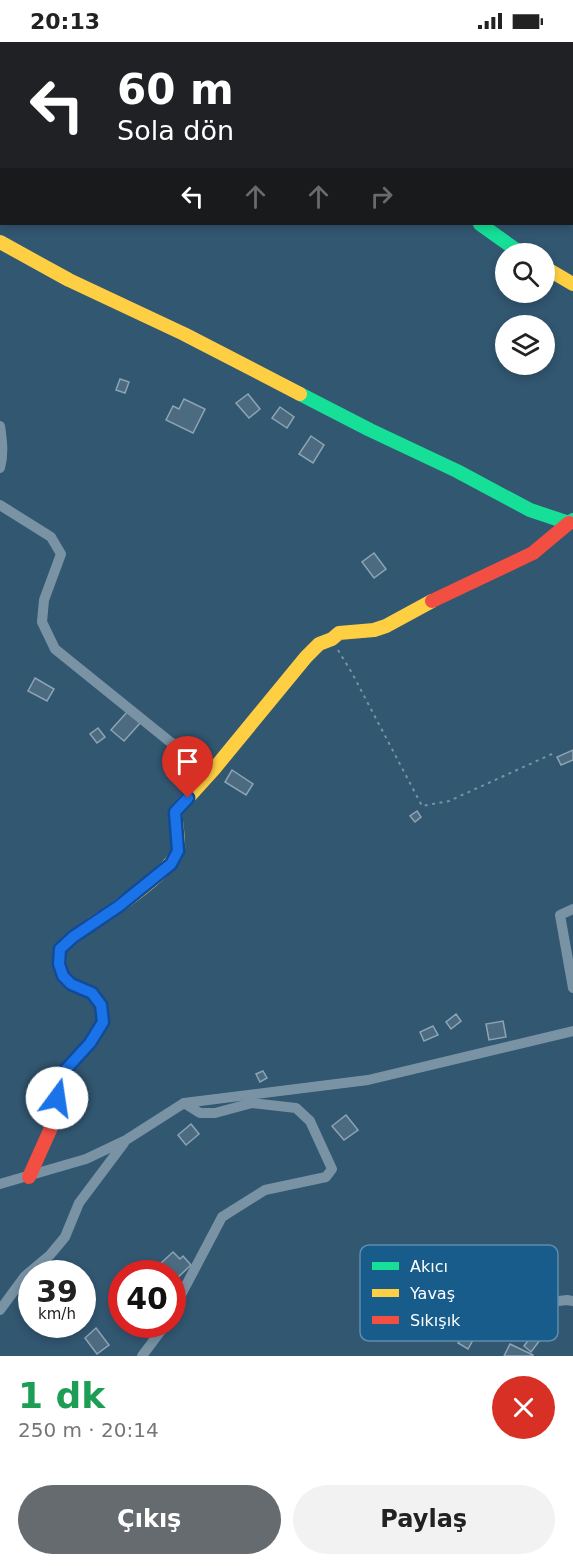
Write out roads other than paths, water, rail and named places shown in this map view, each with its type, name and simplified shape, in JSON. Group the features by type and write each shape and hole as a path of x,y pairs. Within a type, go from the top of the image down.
{"street":[{"path":"481,225 507,243"},
{"path":"0,242 69,279 184,334 530,510 571,521"},
{"path":"555,273 573,284"},
{"path":"0,426 2,462 0,468"},
{"path":"0,505 51,537 61,554 44,600 42,622 55,649 169,741 214,769"},
{"path":"29,1177 59,1110 56,1086 58,1078 90,1043 103,1022 101,1005 92,993 71,984 63,976 59,964 60,949 171,864 178,851 175,812 319,644 332,639 339,633 374,630 386,626 424,605 533,553 571,521"},
{"path":"573,909 560,915 573,988"},
{"path":"0,1184 87,1159 126,1140 184,1103 368,1080 573,1030"},
{"path":"184,1103 200,1113 215,1113 252,1103 296,1108 310,1121 332,1169 326,1177 265,1190 222,1217 186,1285"},
{"path":"0,1310 25,1276 50,1255 65,1237 79,1203 126,1140"},
{"path":"558,1301 573,1301"},
{"path":"141,1356 155,1338"}]}
